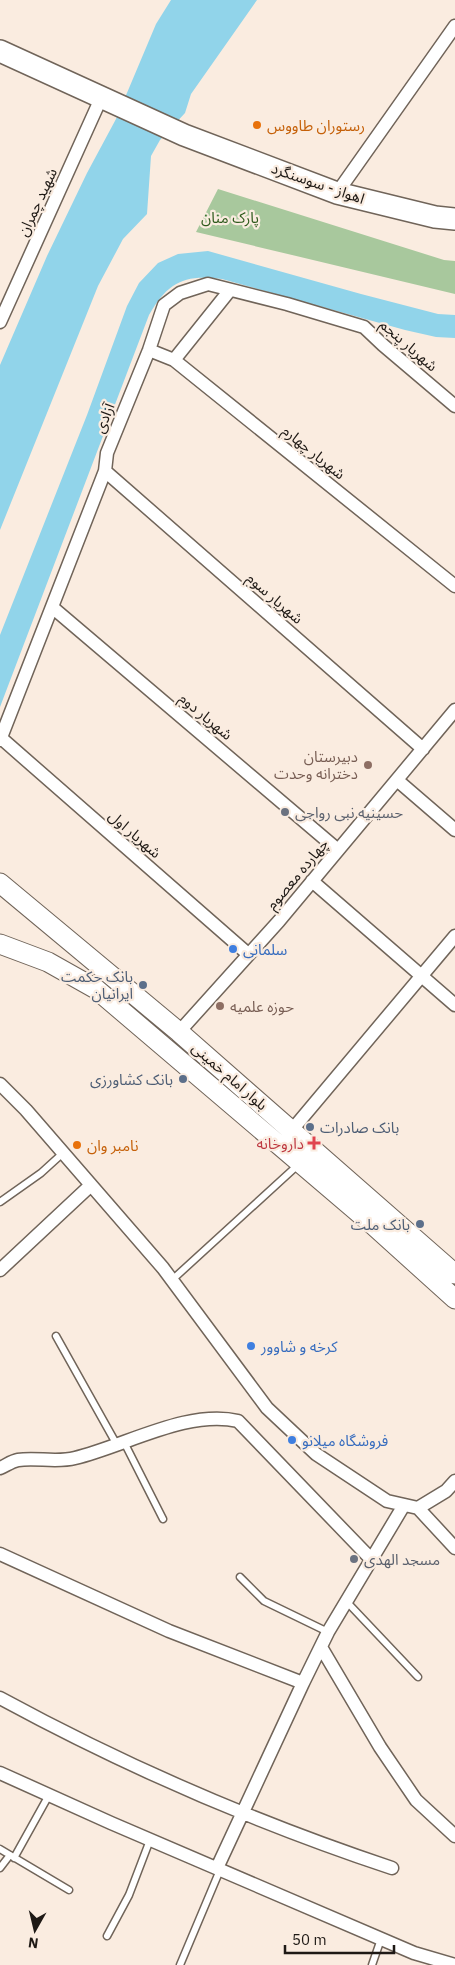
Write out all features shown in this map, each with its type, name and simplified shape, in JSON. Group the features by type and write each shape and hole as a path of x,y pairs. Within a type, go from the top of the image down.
{"highway":[{"name":"اهواز - سوسنگرد","path":"2,57 106,98 184,134 336,193 435,218 455,219"}],"main road":[{"name":"بلوار امام خمینی","path":"0,883 179,1032 455,1274"},
{"name":"بلوار امام خمینی","path":"0,944 48,962 96,989 300,1163 455,1299"}],"street":[{"path":"336,193 455,26"},
{"name":"شهید چمران","path":"0,322 106,98"},
{"name":"آزادی","path":"0,739 105,471 107,453 149,350 164,305 180,294 208,284 364,327"},
{"path":"174,360 230,290"},
{"name":"شهریار پنجم","path":"364,327 455,406"},
{"name":"شهریار چهارم","path":"149,350 174,360 455,586"},
{"name":"شهریار سوم","path":"105,471 423,749"},
{"name":"شهریار دوم","path":"52,607 338,850"},
{"name":"چهارده معصوم","path":"179,1032 338,850 455,710"},
{"name":"شهریار اول","path":"0,739 248,954"},
{"path":"397,780 455,830"},
{"path":"312,880 455,1005"},
{"path":"292,1130 455,936"},
{"path":"0,1084 63,1153 172,1280 267,1408 316,1454 387,1501 418,1508 455,1548"},
{"path":"0,1270 91,1185"},
{"path":"0,1468 18,1460 50,1461 74,1458 187,1423 224,1418 238,1421 371,1559"},
{"path":"418,1508 446,1491 455,1481"},
{"path":"218,1869 242,1813 328,1632 404,1505"},
{"path":"0,1554 169,1631 303,1683"},
{"path":"321,1647 380,1747 416,1800 455,1836"},
{"path":"0,1698 66,1734 242,1813 306,1840 392,1868"},
{"path":"0,1773 150,1840 414,1953 455,1965"}],"lane":[{"path":"0,1202 40,1173 63,1153"},
{"path":"172,1280 300,1163"},
{"path":"56,1336 121,1444 163,1519"},
{"path":"240,1577 264,1601 328,1632"},
{"path":"346,1601 418,1677"},
{"path":"0,1868 12,1857 49,1795"},
{"path":"107,1936 129,1895 150,1840"},
{"path":"0,1850 69,1890"},
{"path":"180,1965 218,1869"},
{"path":"372,1965 381,1939"}],"green space":[{"name":"پارک منان","path":"218,189 444,260 455,261 455,294 196,232"}],"water":[{"path":"171,0 257,0 191,94 185,113 160,140 151,156 147,214 123,239 98,286 0,530 0,365 47,256 87,173 116,119 156,24"},
{"path":"208,251 438,314 455,315 455,338 436,337 405,330 222,279 187,279 170,288 149,315 0,707 0,635 87,415 127,306 139,283 158,263 178,254"}],"place":[{"name":"رستوران طاووس","path":"257,125"},
{"name":"دبیرستان دخترانه وحدت","path":"368,765"},
{"name":"حسینیه نبی رواجی","path":"285,812"},
{"name":"سلمانی","path":"233,949"},
{"name":"بانک حکمت ایرانیان","path":"143,985"},
{"name":"حوزه علمیه","path":"220,1006"},
{"name":"بانک کشاورزی","path":"183,1079"},
{"name":"بانک صادرات","path":"310,1127"},
{"name":"داروخانه","path":"314,1143"},
{"name":"نامبر وان","path":"77,1145"},
{"name":"بانک ملت","path":"420,1224"},
{"name":"کرخه و شاوور","path":"251,1346"},
{"name":"فروشگاه میلانو","path":"292,1440"},
{"name":"مسجد الهدی","path":"354,1559"}]}
